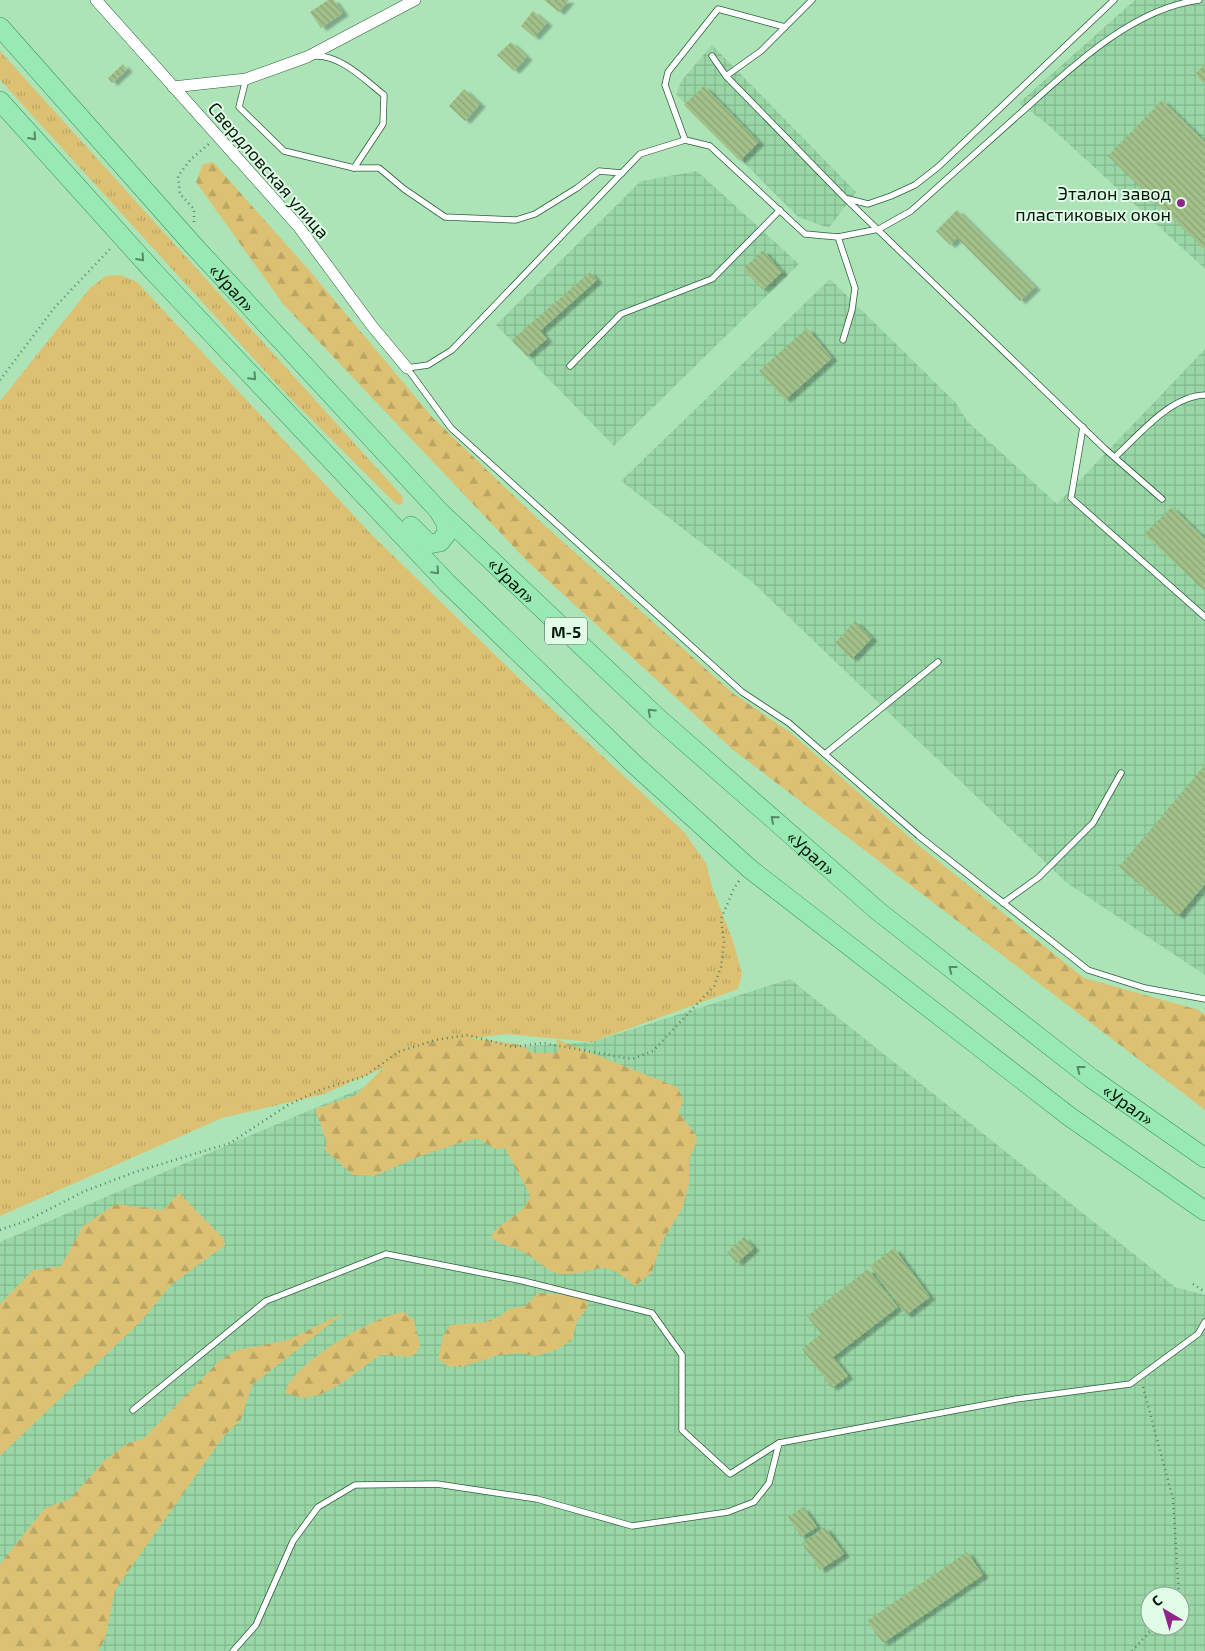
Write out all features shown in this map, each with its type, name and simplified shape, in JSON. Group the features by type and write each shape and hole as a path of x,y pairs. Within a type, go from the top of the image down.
{"main road":[{"name":"«Урал»","path":"0,26 194,246 439,511 658,719 878,911 1091,1078 1205,1158"},
{"name":"М-5","path":"0,101 122,237 454,589 634,764 750,868 1070,1117 1205,1211"},
{"path":"363,493 390,505 429,544 440,542 447,533 446,523 439,511"}],"street":[{"name":"Свердловская улица","path":"96,0 298,226 372,326 407,368"},
{"path":"173,87 246,79 307,57 415,0"}],"lane":[{"path":"726,76 761,51 812,0"},
{"path":"846,199 868,204 915,185 938,167 1114,0"},
{"path":"1200,0 1187,2 1137,21 1079,62 910,211 878,228 838,237 805,234 710,146 685,140 640,154 452,350 428,365 407,368 451,428 742,692 789,722 919,836 1003,903 1088,970 1145,988 1205,999"},
{"path":"685,140 665,85 668,72 718,10 784,27"},
{"path":"307,57 326,56 356,72 384,95 383,124 354,168"},
{"path":"712,56 726,76 846,199 1115,458 1162,499"},
{"path":"246,79 239,107 284,151 354,168 379,168 404,189 445,217 516,220 535,214 577,188 599,171 622,173"},
{"path":"570,366 621,314 712,279 780,210"},
{"path":"838,237 854,288 852,310 843,340"},
{"path":"1115,458 1160,416 1191,395 1205,395"},
{"path":"1083,427 1072,498 1205,617"},
{"path":"826,754 938,662"},
{"path":"1003,903 1039,877 1093,823 1121,773"},
{"path":"133,1410 266,1301 386,1254 522,1281 652,1313 682,1355 682,1430 730,1474 779,1443 1016,1399 1130,1384 1198,1334 1205,1322"},
{"path":"233,1651 256,1625 293,1541 318,1507 355,1485 438,1484 538,1499 632,1526 728,1512 754,1502 769,1483 779,1443"}],"path":[{"path":"194,246 194,209 180,194 178,176 191,159 219,136"},
{"path":"0,380 55,307 122,237"},
{"path":"0,1230 26,1221 85,1191 135,1172 230,1142 296,1101 320,1090 365,1076 398,1052 435,1040 468,1035 514,1047 542,1043 632,1059 653,1051 714,986 722,967 724,942 721,919 734,888 750,868"},
{"path":"1193,1284 1205,1292"},
{"path":"1140,1376 1173,1499 1178,1586"},
{"path":"1132,1651 1146,1636"}],"shaded area":[{"path":"1135,0 1205,0 1205,269 1046,123 1019,103"},
{"path":"712,45 856,192 829,228 798,217 676,94 682,80"},
{"path":"697,171 799,264 614,446 496,325 641,181"},
{"path":"830,279 956,403 967,421 1057,504 1205,349 1205,975 1067,883 752,582 621,481"},
{"path":"790,979 1175,1287 1205,1295 1205,1651 0,1651 0,1242 449,1051 592,1042"}],"green space":[{"path":"0,51 402,496 403,503 399,505 394,502 284,392 0,80"},
{"path":"213,162 309,270 433,418 543,524 734,694 791,733 917,844 1084,978 1199,1010 1205,1015 1205,1110 732,749 529,563 283,304 196,182 203,164"},
{"path":"121,275 137,282 371,534 526,685 684,832 706,863 712,887 733,941 742,973 738,989 592,1042 506,1034 439,1043 324,1094 222,1118 0,1216 0,401 90,288 106,276"},
{"path":"453,1037 521,1045 533,1053 554,1053 559,1050 556,1039 677,1087 683,1099 679,1113 696,1135 697,1141 689,1159 689,1184 682,1209 661,1243 652,1272 635,1286 607,1268 559,1274 525,1253 498,1242 491,1236 495,1230 523,1208 530,1195 505,1148 495,1149 479,1139 472,1139 420,1156 374,1176 353,1175 324,1149 327,1143 315,1109 356,1095 390,1061 414,1051 424,1042"},
{"path":"179,1193 224,1239 225,1245 171,1285 141,1321 0,1456 0,1304 33,1270 61,1266 83,1226 116,1204 163,1210"},
{"path":"538,1293 577,1295 588,1302 587,1308 577,1321 572,1340 556,1350 535,1356 520,1353 499,1355 461,1367 448,1366 438,1359 443,1336 450,1325 485,1322 500,1316 509,1309 525,1306"},
{"path":"345,1312 252,1385 241,1419 223,1437 115,1590 105,1639 98,1651 0,1651 0,1564 45,1508 70,1499 104,1461 128,1443 143,1439 219,1361 237,1350 288,1340"},
{"path":"404,1312 414,1320 420,1346 416,1353 410,1357 380,1355 339,1385 319,1395 303,1398 285,1393 291,1381 318,1355 355,1331 391,1315"}],"building":[{"path":"328,0 334,0 343,13 321,28 310,12"},
{"path":"544,0 569,0 559,12"},
{"path":"533,11 547,23 534,37 521,26"},
{"path":"511,42 527,57 514,71 497,55"},
{"path":"123,64 127,69 112,83 108,78"},
{"path":"1205,64 1205,84 1195,74"},
{"path":"704,86 759,142 740,161 684,105"},
{"path":"464,89 480,104 465,121 449,106"},
{"name":"Эталон завод пластиковых окон","path":"1162,100 1205,142 1205,250 1108,156"},
{"path":"957,210 1035,287 1020,301 957,238 950,245 936,231"},
{"path":"763,250 782,272 763,290 743,269"},
{"path":"590,272 597,280 540,331 547,339 527,356 512,340"},
{"path":"807,328 832,358 785,400 759,371"},
{"path":"1172,507 1205,539 1205,591 1144,534"},
{"path":"855,621 872,638 852,659 835,643"},
{"path":"1205,765 1205,884 1178,916 1119,867"},
{"path":"744,1237 754,1248 737,1263 727,1252"},
{"path":"894,1248 930,1297 906,1315 870,1266"},
{"path":"868,1269 898,1307 833,1357 848,1376 832,1388 802,1349 821,1334 807,1316"},
{"path":"803,1507 817,1527 801,1537 788,1517"},
{"path":"825,1527 844,1554 820,1570 802,1543"},
{"path":"967,1552 983,1575 883,1643 867,1621"}],"place":[{"name":"Эталон завод пластиковых окон","path":"1181,203"}]}
